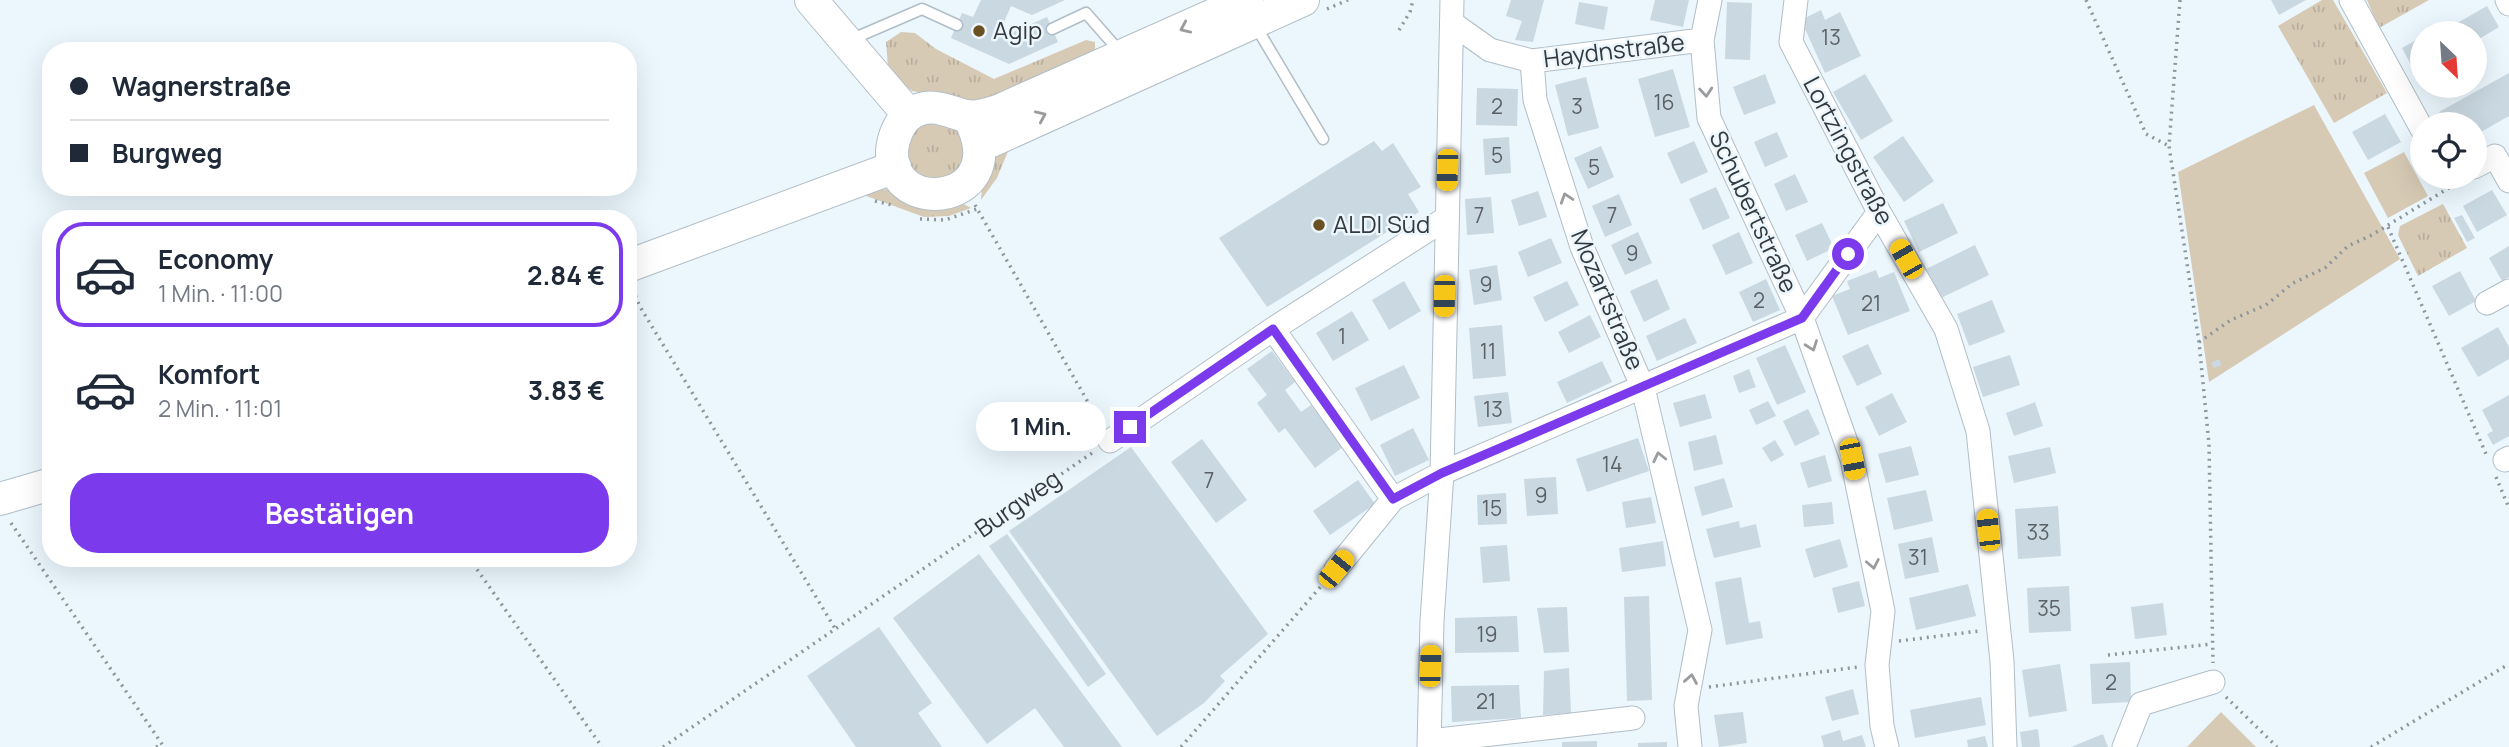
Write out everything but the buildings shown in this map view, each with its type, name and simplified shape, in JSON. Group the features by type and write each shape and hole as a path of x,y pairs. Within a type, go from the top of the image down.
{"main road":[{"path":"811,0 909,115"},
{"path":"968,116 980,146 979,164 973,176 952,193 926,194 914,190 895,167 892,142 909,115 932,107 946,107 968,116 998,111 1123,55 1251,11 1303,0"},
{"path":"980,146 1251,11"},
{"path":"637,271 895,167"},
{"path":"0,499 42,487"}],"street":[{"name":"Schubertstraße","path":"1710,0 1702,40 1709,118 1802,318 1852,459 1883,611 1879,654 1887,747"},
{"name":"Lortzingstraße","path":"1796,0 1791,42 1879,212 1946,329 1978,431 2002,661 2004,747"},
{"path":"2351,0 2413,112"},
{"name":"Haydnstraße","path":"1452,11 1490,50 1532,61 1702,40"},
{"path":"1452,11 1445,219 1442,473 1432,621 1429,744 1633,718"},
{"name":"Mozartstraße","path":"1532,61 1535,100 1582,247 1643,388 1700,630 1686,706 1690,747"},
{"path":"2502,151 2509,181"},
{"path":"1336,569 1393,499 1442,473 1802,318 1879,212"},
{"path":"1110,441 1273,329 1445,219"},
{"path":"2487,303 2509,291"},
{"path":"1273,329 1393,499"},
{"path":"2124,747 2141,704 2213,682"}],"lane":[{"path":"845,41 922,9 957,24"},
{"path":"1251,11 1262,42 1323,139"},
{"path":"1052,29 1086,13 1123,55"}],"path":[{"path":"1399,30 1410,12 1413,0"},
{"path":"2086,0 2146,134 2169,146"},
{"path":"2180,0 2169,146 2199,342 2209,444 2213,682 2277,747"},
{"path":"2199,342 2231,320 2266,305 2293,283 2325,268 2348,246 2388,226 2447,189"},
{"path":"864,201 877,201 900,210"},
{"path":"916,218 945,220 977,209 1110,441"},
{"path":"2388,226 2499,461 2509,508"},
{"path":"637,299 836,630"},
{"name":"Burgweg","path":"663,747 1110,441"},
{"path":"0,499 5,514 163,746 156,747"},
{"path":"475,567 602,747"},
{"path":"1181,747 1336,569"},
{"path":"1689,690 1879,654 1968,632"},
{"path":"2108,654 2212,644"},
{"path":"2371,747 2509,664"}],"green space":[{"path":"2322,0 2333,0 2387,93 2334,123 2278,26"},
{"path":"2367,0 2429,0 2379,28"},
{"path":"901,32 915,33 936,49 994,79 1086,40 1095,42 1095,51 988,105 912,91 896,79 888,67 886,42"},
{"path":"2314,105 2400,259 2209,382 2178,172"},
{"path":"926,116 966,132 961,176 916,181 901,139"},
{"path":"1009,149 997,178 981,200 982,185 993,156"},
{"path":"2404,152 2410,163 2410,189 2424,189 2428,196 2388,218 2364,173"},
{"path":"886,189 945,206 962,203 971,208 949,216 924,217 861,194"},
{"path":"2443,204 2467,248 2418,276 2398,235 2400,226"},
{"path":"2221,712 2256,747 2187,747"}],"place":[{"name":"Agip","path":"979,31"},
{"name":"ALDI Süd","path":"1319,225"}],"route":[{"path":"1130,427 1273,329 1393,499 1442,473 1802,318 1848,254"}]}
